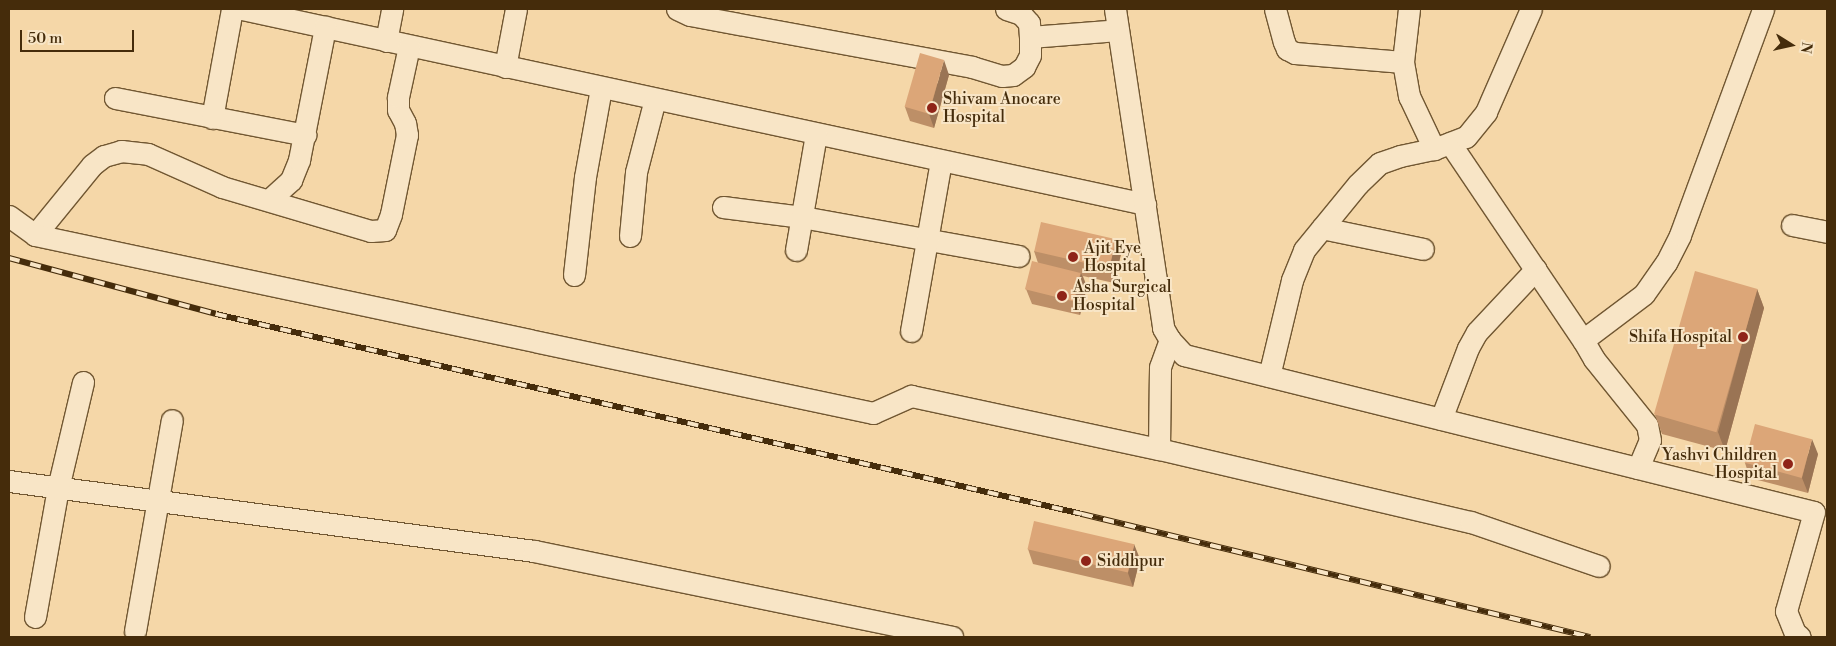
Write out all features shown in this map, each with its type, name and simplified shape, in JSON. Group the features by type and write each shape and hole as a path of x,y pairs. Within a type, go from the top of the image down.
{"street":[{"path":"212,118 232,9"},
{"path":"242,9 1145,204"},
{"path":"386,41 392,9"},
{"path":"504,67 516,9"},
{"path":"676,9 690,15 972,68 1002,76 1013,75 1024,67 1030,54 1029,24 1021,14 1006,9"},
{"path":"1115,9 1163,328 1170,340 1184,355 1638,468 1821,505 1786,611 1795,633 1800,637"},
{"path":"1275,9 1287,49 1295,53 1403,62"},
{"path":"1409,9 1403,62 1409,96 1442,146 1536,269 1594,359 1647,425 1650,440 1638,468"},
{"path":"1269,376 1292,280 1304,250 1358,184 1380,164 1400,156 1442,146 1466,137 1486,112 1531,9"},
{"path":"1583,340 1644,294 1666,263 1680,235 1763,9"},
{"path":"269,200 290,180 299,160 325,27"},
{"path":"1030,37 1118,30"},
{"path":"35,235 92,165 104,156 121,151 148,154 222,187 371,231 385,230 391,214 407,135 405,123 398,110 398,97 409,46"},
{"path":"574,275 585,177 601,88"},
{"path":"115,98 305,135"},
{"path":"630,236 636,172 655,99"},
{"path":"796,250 816,134"},
{"path":"911,331 941,161"},
{"path":"723,207 802,217 1019,256"},
{"path":"9,216 35,235 873,413 911,396 1159,449 1471,522 1599,566"},
{"path":"1792,225 1827,232"},
{"path":"1322,228 1423,249"},
{"path":"1442,419 1468,348 1477,332 1536,269"},
{"path":"1159,449 1160,367 1170,340"},
{"path":"35,617 58,488 83,382"},
{"path":"135,631 172,420"},
{"path":"9,481 534,551 952,637"}],"building":[{"path":"920,53 944,60 929,114 905,107"},
{"path":"1041,222 1116,239 1109,269 1034,251"},
{"path":"1032,261 1081,273 1073,301 1025,289"},
{"path":"1695,271 1757,289 1716,432 1654,414"},
{"path":"1755,424 1812,439 1802,478 1745,463"},
{"path":"1034,521 1134,544 1128,572 1027,549"}],"railway":[{"path":"9,258 216,314 1082,514 1590,637"}],"place":[{"name":"Shivam Anocare Hospital","path":"932,108"},
{"name":"Ajit Eye Hospital","path":"1073,257"},
{"name":"Asha Surgical Hospital","path":"1062,296"},
{"name":"Shifa Hospital","path":"1743,337"},
{"name":"Yashvi Children Hospital","path":"1788,464"},
{"name":"Siddhpur","path":"1086,561"}]}
